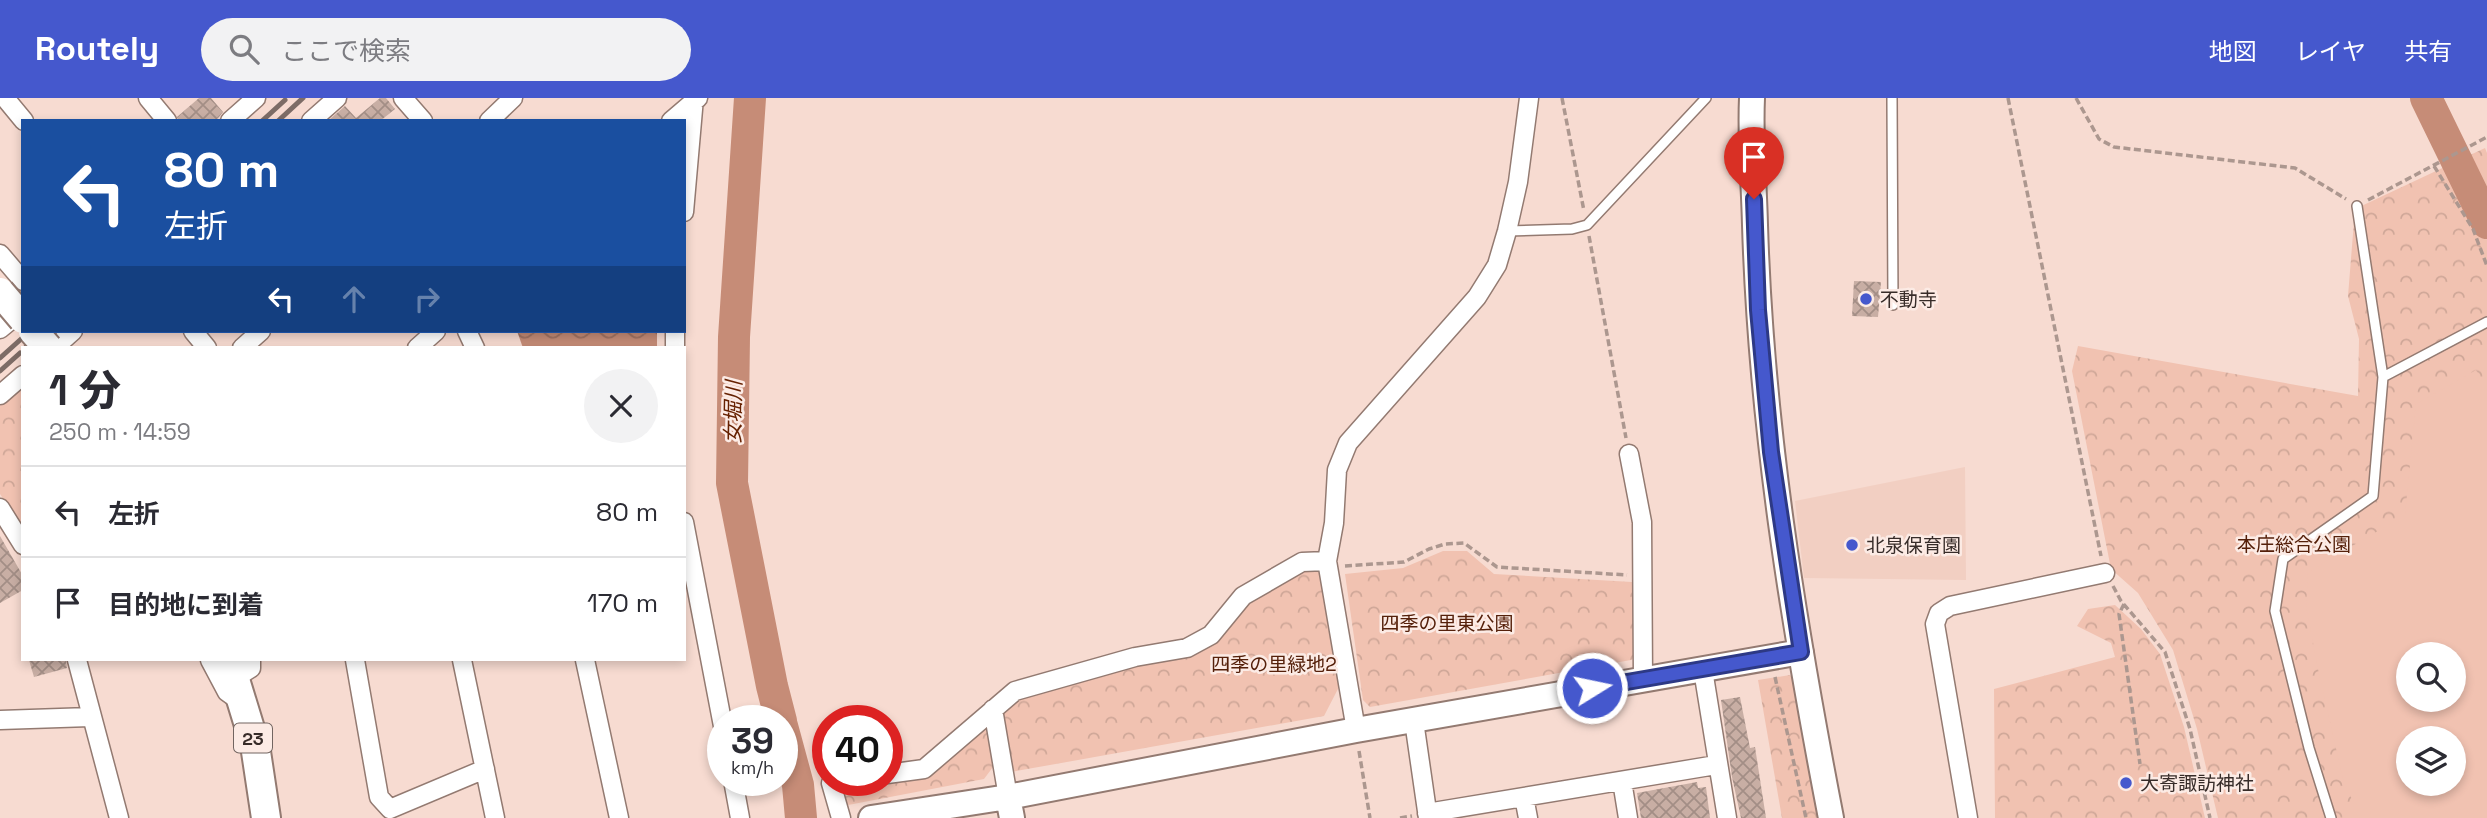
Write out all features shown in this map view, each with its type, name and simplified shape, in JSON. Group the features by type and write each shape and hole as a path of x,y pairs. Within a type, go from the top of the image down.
{"main road":[{"path":"0,292 6,326"},
{"path":"40,333 67,341"},
{"name":"23","path":"239,675 255,746 266,818"}],"street":[{"path":"5,98 22,119"},
{"path":"148,98 165,119"},
{"path":"312,119 337,98"},
{"path":"403,98 422,119"},
{"path":"491,119 513,98"},
{"path":"1356,730 1326,561 1334,523 1337,470 1348,443 1477,297 1497,265 1518,182 1530,98"},
{"path":"1752,98 1758,310 1771,452 1801,652 1831,818"},
{"path":"232,119 253,99"},
{"path":"673,119 695,99"},
{"path":"686,191 695,99"},
{"path":"0,254 21,279"},
{"path":"6,326 21,312"},
{"path":"244,346 259,333"},
{"path":"419,346 434,333"},
{"path":"0,394 21,377"},
{"path":"1629,454 1642,522 1643,679"},
{"path":"0,508 21,542"},
{"path":"686,532 719,705"},
{"path":"903,772 924,769 1015,691 1135,657 1187,648 1211,635 1243,596 1302,562 1326,561"},
{"path":"1968,818 1934,624 1939,613 1950,606 2105,573"},
{"path":"872,818 1010,807 1356,730 1801,652"},
{"path":"77,661 119,818"},
{"path":"211,661 227,692 239,675"},
{"path":"355,661 379,797 390,809 485,769"},
{"path":"462,661 495,818"},
{"path":"585,661 619,818"},
{"path":"1703,670 1716,765 1727,818"},
{"path":"993,709 1010,807"},
{"path":"0,720 90,717"},
{"path":"1414,721 1428,815 1716,765"},
{"path":"1622,781 1628,818"},
{"path":"736,796 740,818"},
{"path":"835,796 841,818"},
{"path":"1524,797 1528,818"}],"lane":[{"path":"1507,232 1572,229 1587,225 1706,98"},
{"path":"1892,98 1893,305"},
{"path":"2331,818 2309,748 2275,611 2283,559 2373,496 2383,377 2357,206"},
{"path":"2383,377 2487,322"}],"path":[{"path":"1562,98 1629,454"},
{"path":"2008,98 2105,573 2124,604 2165,652 2190,729 2210,818"},
{"path":"2076,98 2099,139 2114,147 2295,168 2357,206 2487,137"},
{"path":"2434,165 2473,229 2487,266"},
{"path":"1326,561 1342,566 1404,562 1429,549 1445,544 1464,543 1497,567 1642,576"},
{"path":"2124,604 2119,614 2140,764"},
{"path":"1771,658 1806,818"},
{"path":"1356,730 1370,818"}],"shaded area":[{"path":"1965,467 1966,580 1804,578 1795,501"}],"green space":[{"name":"本庄総合公園","path":"2485,148 2487,818 2218,818 2197,729 2173,650 2138,593 2111,569 2072,371 2078,346 2358,396 2359,339 2348,296 2355,209"},
{"path":"2476,370 2487,390 2487,818 2360,818 2343,779 2306,606 2308,572 2405,515 2416,404"},
{"path":"21,387 21,525 0,494 0,406"},
{"name":"四季の里東公園","path":"1443,551 1467,551 1494,574 1632,582 1638,585 1637,657 1370,707 1363,700 1345,574 1403,568"},
{"name":"四季の里緑地2","path":"1302,570 1319,571 1340,685 1324,716 1011,772 1001,712 1015,697 1145,661 1186,657 1247,602"},
{"path":"2115,605 2141,629 2160,654 2184,727 2205,818 1995,818 1994,689 2115,657 2111,643 2077,626 2088,609"},
{"path":"1790,675 1798,683 1822,818 1782,818 1758,680"},
{"path":"974,729 988,729 993,767 984,779 903,795 903,777 931,772"},
{"path":"840,796 895,796 843,806"}],"water":[{"path":"518,333 657,333 657,346 522,346"}],"building":[{"path":"199,98 211,98 223,112 217,119 177,117"},
{"path":"380,98 386,98 395,109 382,119 330,119 345,106 356,118"},
{"name":"不動寺","path":"1854,281 1881,282 1878,317 1852,316"},
{"path":"0,536 21,573 21,591 0,603"},
{"path":"29,661 66,661 67,668 34,677"},
{"path":"1740,697 1750,748 1755,747 1766,818 1741,818 1732,777 1721,700"},
{"path":"1697,782 1698,788 1706,787 1710,818 1641,818 1637,793"}],"waterway":[{"name":"女堀川","path":"750,98 734,337 732,483 777,705"},
{"path":"2426,98 2487,223"},
{"name":"女堀川","path":"798,785 801,818"}],"railway":[{"path":"280,119 303,98"},
{"path":"264,119 285,100"},
{"path":"0,358 28,333"},
{"path":"27,346 43,333"},
{"path":"0,371 20,353"}],"place":[{"name":"不動寺","path":"1866,299"},
{"name":"北泉保育園","path":"1852,545"},
{"name":"大寄諏訪神社","path":"2126,783"}],"route":[{"path":"1592,688 1801,652 1771,452 1758,310 1754,199"}]}
